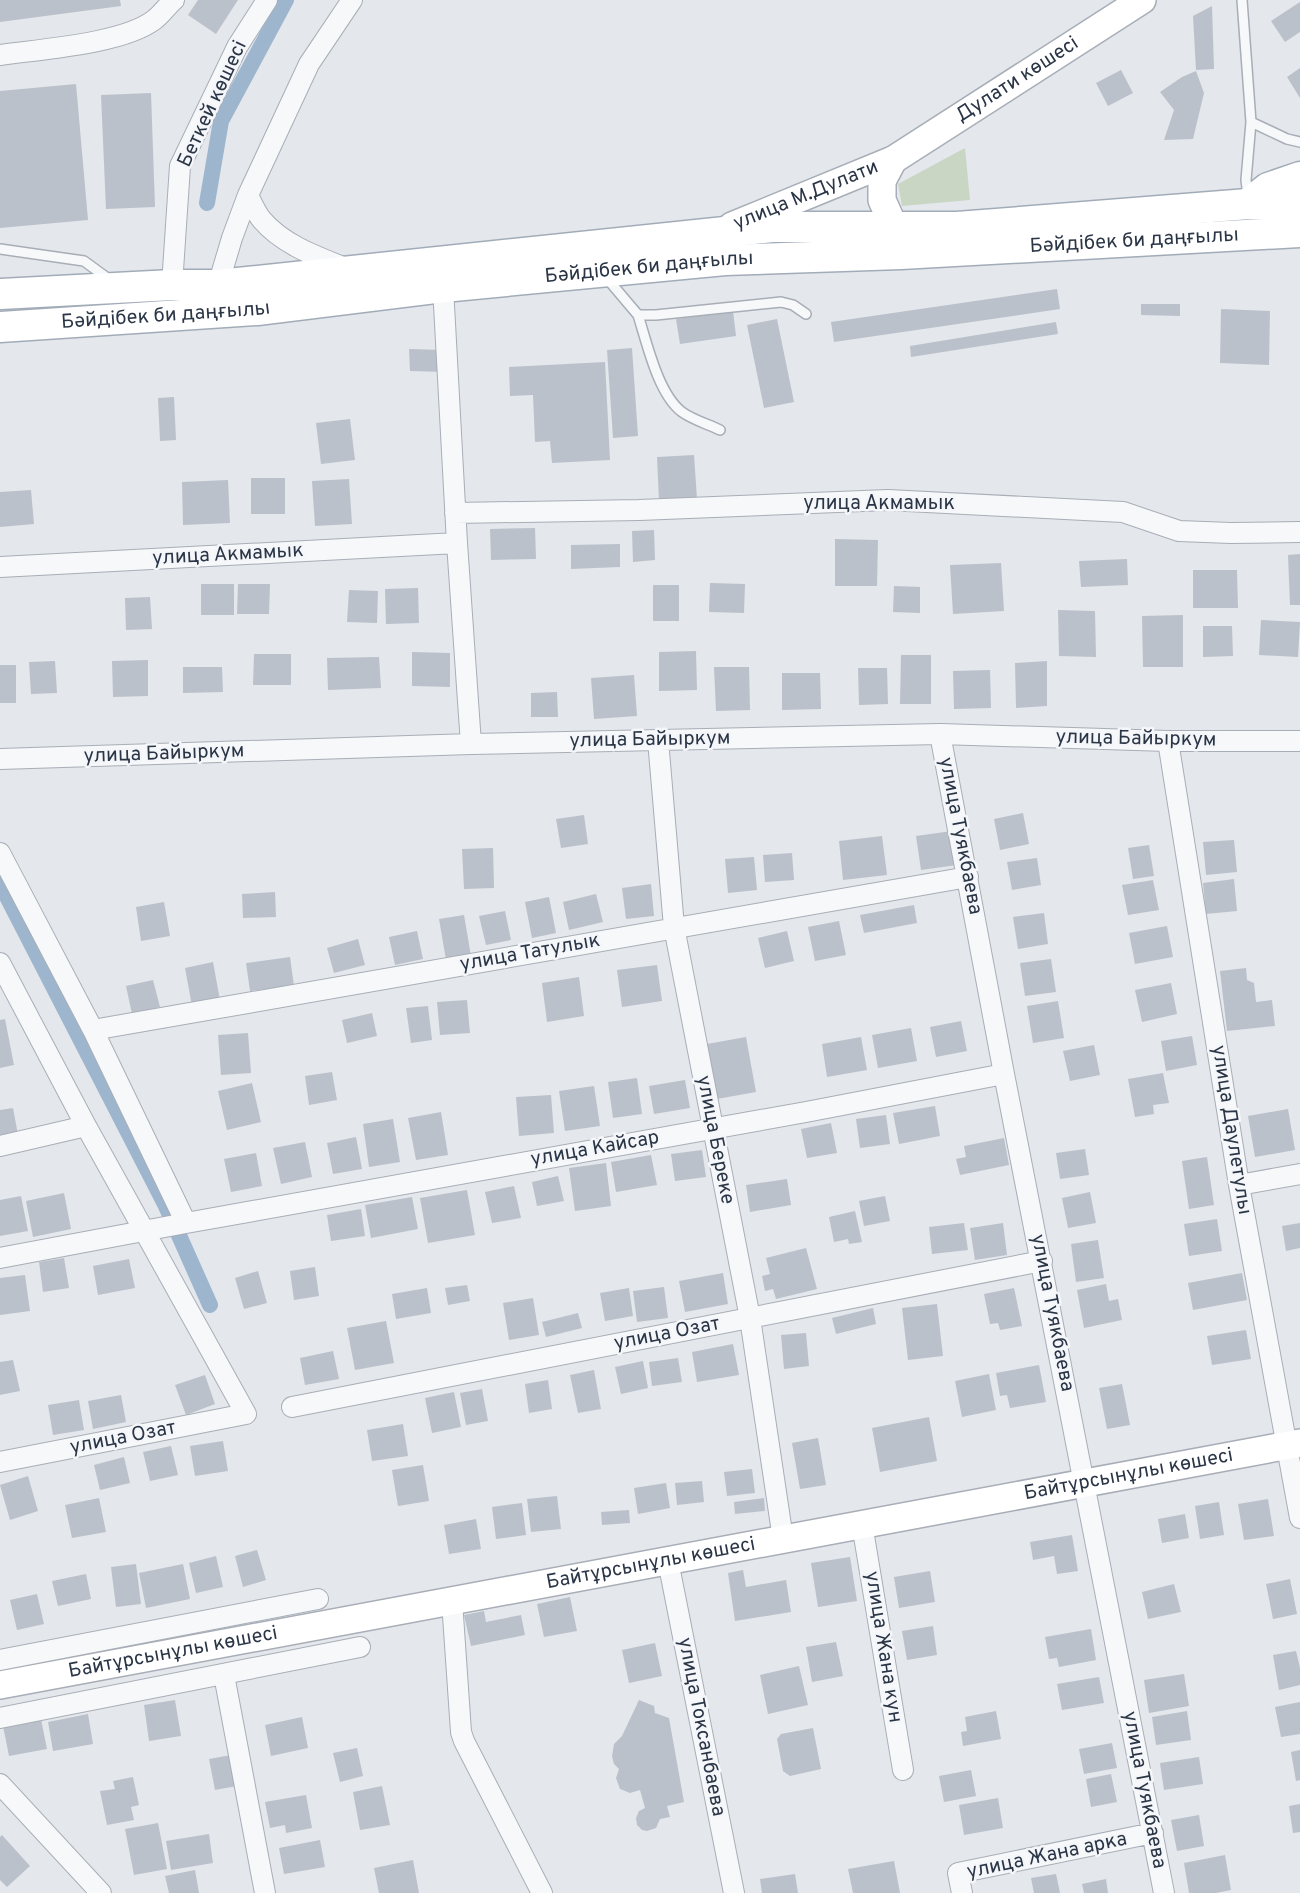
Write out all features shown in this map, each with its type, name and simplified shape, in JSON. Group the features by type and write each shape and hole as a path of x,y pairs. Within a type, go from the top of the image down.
{"main road":[{"name":"Дулати көшесі","path":"894,160 1142,0"},
{"path":"894,160 882,181 882,200 894,227"},
{"name":"улица М.Дулати","path":"719,232 894,160"},
{"path":"1248,204 1268,188 1300,177"},
{"name":"Бәйдібек би даңғылы","path":"0,327 257,310 357,285 719,232 772,227 957,227 1248,204 1300,205"},
{"name":"Бәйдібек би даңғылы","path":"0,294 172,285 357,285 443,288 725,261 902,254 1300,232"},
{"path":"1269,233 1300,238"},
{"name":"Байтұрсынұлы көшесі","path":"0,1685 1293,1444"}],"street":[{"name":"Беткей көшесі","path":"172,285 180,165 237,47 267,0"},
{"path":"218,285 248,195 309,64 352,0"},
{"path":"0,55 106,39 131,32 154,20 166,3"},
{"path":"248,195 261,219 276,233 357,285"},
{"path":"443,288 455,513 471,744"},
{"name":"улица Акмамык","path":"455,513 639,510 888,500 1123,512 1179,531 1300,532"},
{"name":"улица Акмамык","path":"0,567 457,543"},
{"name":"улица Байыркум","path":"0,759 471,744 940,734 1168,741 1300,741"},
{"name":"улица Туякбаева","path":"940,734 1164,1893"},
{"name":"улица Береке","path":"658,740 674,927 750,1318 783,1539"},
{"name":"улица Даулетулы","path":"1168,741 1239,1185 1293,1444 1300,1518"},
{"path":"0,853 93,1030 186,1222"},
{"name":"улица Татулык","path":"93,1030 968,877"},
{"path":"0,963 86,1126 149,1231 0,1258"},
{"name":"улица Кайсар","path":"149,1231 186,1222 806,1112 1004,1074"},
{"path":"0,1146 86,1126"},
{"path":"1239,1185 1300,1174"},
{"name":"улица Озат","path":"0,1462 246,1414 149,1231"},
{"name":"улица Озат","path":"292,1407 1042,1261"},
{"name":"улица Жана кун","path":"862,1524 903,1770"},
{"name":"улица Токсанбаева","path":"668,1561 734,1893"},
{"path":"0,1660 318,1599"},
{"path":"452,1601 461,1732 542,1893"},
{"path":"0,1718 360,1647"},
{"path":"224,1675 265,1893"},
{"path":"0,1784 101,1893"},
{"name":"улица Жана арка","path":"962,1893 958,1874 1153,1833"}],"lane":[{"path":"1242,0 1251,122 1246,180 1248,204"},
{"path":"1251,122 1287,139 1300,142"},
{"path":"0,249 84,261 122,288"},
{"path":"602,272 638,315 661,383 673,404 683,413 720,430"},
{"path":"638,315 781,302 793,305 806,314"}],"green space":[{"path":"965,148 970,200 902,206 898,184"}],"building":[{"path":"0,0 120,0 121,6 0,22"},
{"path":"198,0 238,0 216,34 188,15"},
{"path":"1300,2 1300,32 1285,42 1271,21"},
{"path":"1212,6 1214,69 1196,70 1193,16"},
{"path":"1300,68 1300,98 1287,77"},
{"path":"1121,70 1133,93 1108,106 1096,83"},
{"path":"1196,71 1204,93 1193,139 1164,140 1174,110 1160,92 1182,77"},
{"path":"76,84 88,220 0,228 0,91"},
{"path":"151,93 155,207 106,209 101,95"},
{"path":"1057,289 1060,309 834,342 831,322"},
{"path":"1141,304 1180,304 1180,316 1141,315"},
{"path":"1221,309 1270,311 1269,365 1220,363"},
{"path":"733,311 736,336 680,344 676,319"},
{"path":"777,319 794,402 764,408 747,325"},
{"path":"1056,322 1058,334 911,357 910,346"},
{"path":"632,348 638,436 613,438 607,350"},
{"path":"409,349 444,350 444,372 410,371"},
{"path":"605,362 610,460 552,463 550,441 535,442 533,395 510,396 509,367"},
{"path":"174,397 176,440 160,441 158,398"},
{"path":"350,419 355,460 321,464 316,423"},
{"path":"694,455 697,499 659,501 657,457"},
{"path":"251,478 285,478 285,514 251,514"},
{"path":"349,479 352,524 315,526 312,481"},
{"path":"228,480 230,523 183,525 182,482"},
{"path":"31,490 34,524 0,527 0,492"},
{"path":"535,528 536,559 491,560 490,529"},
{"path":"654,530 655,560 633,562 632,531"},
{"path":"835,539 878,540 877,586 835,586"},
{"path":"620,544 620,567 571,569 571,545"},
{"path":"1300,554 1300,605 1290,605 1288,555"},
{"path":"1127,559 1128,585 1081,587 1079,561"},
{"path":"1001,563 1004,611 953,614 950,565"},
{"path":"1193,570 1237,570 1238,608 1193,608"},
{"path":"710,583 745,584 744,613 709,612"},
{"path":"201,584 234,584 234,615 201,615"},
{"path":"238,584 270,584 269,614 237,614"},
{"path":"653,585 679,585 679,621 653,621"},
{"path":"894,586 920,587 920,613 893,612"},
{"path":"418,588 419,623 386,624 385,589"},
{"path":"349,590 378,591 377,623 347,622"},
{"path":"150,597 152,629 126,630 125,598"},
{"path":"1058,610 1095,611 1096,657 1059,656"},
{"path":"1183,615 1183,667 1143,667 1142,616"},
{"path":"1261,620 1300,622 1298,657 1259,655"},
{"path":"1203,626 1232,626 1233,656 1203,657"},
{"path":"696,651 697,690 659,691 659,652"},
{"path":"412,652 450,653 450,687 412,686"},
{"path":"254,654 291,654 291,685 253,685"},
{"path":"901,655 931,655 931,704 900,704"},
{"path":"379,657 381,688 328,690 327,658"},
{"path":"148,660 148,696 113,697 112,661"},
{"path":"55,661 57,693 31,694 29,662"},
{"path":"1047,661 1047,706 1016,708 1015,663"},
{"path":"0,665 16,665 16,703 0,703"},
{"path":"183,667 222,667 223,692 183,693"},
{"path":"714,667 749,667 750,710 716,711"},
{"path":"858,668 887,668 888,704 859,705"},
{"path":"990,670 991,708 954,709 953,671"},
{"path":"782,673 820,673 821,709 782,710"},
{"path":"634,675 637,716 594,719 591,678"},
{"path":"557,692 558,717 531,717 531,693"},
{"path":"1023,813 1029,844 1000,850 994,819"},
{"path":"584,815 588,844 561,848 556,819"},
{"path":"952,831 957,865 921,870 916,836"},
{"path":"882,836 887,875 843,880 839,841"},
{"path":"1234,840 1237,872 1206,875 1203,842"},
{"path":"1149,845 1154,876 1133,879 1128,848"},
{"path":"493,848 494,888 464,889 462,849"},
{"path":"792,853 794,880 765,882 763,855"},
{"path":"754,857 757,890 728,893 725,859"},
{"path":"1037,858 1041,885 1012,890 1007,862"},
{"path":"1234,879 1237,911 1206,914 1203,883"},
{"path":"1153,880 1159,910 1128,915 1122,885"},
{"path":"651,884 654,916 626,919 622,888"},
{"path":"275,892 276,917 243,918 242,894"},
{"path":"596,894 603,922 569,930 563,902"},
{"path":"549,897 556,933 532,938 525,902"},
{"path":"164,902 170,936 141,941 136,907"},
{"path":"914,905 917,923 864,933 860,915"},
{"path":"505,911 511,940 486,945 479,916"},
{"path":"1044,913 1048,944 1018,949 1013,917"},
{"path":"464,915 471,956 446,960 439,919"},
{"path":"839,921 846,955 815,961 808,927"},
{"path":"1167,926 1173,957 1135,964 1129,933"},
{"path":"417,931 423,959 395,965 389,937"},
{"path":"787,931 794,961 765,968 758,938"},
{"path":"358,939 365,965 334,973 327,948"},
{"path":"290,957 294,986 250,991 246,963"},
{"path":"1051,959 1056,992 1025,996 1020,963"},
{"path":"213,962 220,1000 192,1006 185,968"},
{"path":"657,965 662,1001 622,1007 617,970"},
{"path":"1246,968 1247,980 1254,983 1256,1002 1272,1000 1275,1026 1227,1031 1220,971"},
{"path":"579,977 584,1016 547,1022 542,983"},
{"path":"153,980 160,1007 132,1014 126,986"},
{"path":"1171,983 1177,1014 1142,1022 1135,990"},
{"path":"467,1000 470,1033 440,1035 437,1002"},
{"path":"1058,1001 1064,1038 1033,1043 1027,1006"},
{"path":"428,1006 432,1040 411,1043 406,1008"},
{"path":"372,1013 377,1036 347,1043 342,1020"},
{"path":"5,1019 14,1065 0,1068 0,1020"},
{"path":"961,1021 967,1051 936,1057 930,1027"},
{"path":"911,1028 917,1061 878,1068 872,1035"},
{"path":"248,1033 251,1073 221,1075 218,1035"},
{"path":"1192,1036 1197,1065 1166,1071 1161,1041"},
{"path":"746,1037 756,1092 717,1099 707,1044"},
{"path":"861,1037 867,1070 827,1077 822,1044"},
{"path":"1094,1045 1100,1075 1070,1081 1063,1051"},
{"path":"332,1072 337,1100 309,1105 305,1076"},
{"path":"1163,1073 1169,1103 1153,1105 1154,1114 1135,1117 1128,1079"},
{"path":"637,1078 642,1114 613,1118 608,1082"},
{"path":"685,1080 690,1108 654,1114 649,1086"},
{"path":"252,1083 261,1122 227,1130 218,1091"},
{"path":"594,1086 600,1126 565,1131 559,1091"},
{"path":"551,1095 554,1133 519,1136 516,1097"},
{"path":"935,1106 940,1136 899,1144 893,1113"},
{"path":"13,1108 18,1135 0,1138 0,1110"},
{"path":"1288,1109 1295,1150 1255,1157 1248,1116"},
{"path":"441,1112 448,1155 416,1160 408,1118"},
{"path":"886,1115 890,1144 860,1148 856,1119"},
{"path":"393,1119 400,1162 369,1167 363,1124"},
{"path":"831,1123 837,1153 807,1158 801,1129"},
{"path":"356,1137 362,1169 333,1174 327,1143"},
{"path":"1004,1138 1009,1165 960,1175 956,1159 966,1157 964,1146"},
{"path":"305,1142 312,1177 281,1184 273,1148"},
{"path":"1085,1149 1089,1175 1060,1179 1056,1153"},
{"path":"702,1150 706,1177 675,1181 671,1154"},
{"path":"256,1153 262,1186 231,1192 224,1159"},
{"path":"651,1155 657,1185 616,1192 611,1162"},
{"path":"1207,1157 1214,1205 1189,1209 1182,1161"},
{"path":"606,1163 611,1206 575,1211 569,1168"},
{"path":"558,1176 564,1201 537,1206 532,1182"},
{"path":"787,1179 791,1205 750,1212 746,1185"},
{"path":"514,1186 521,1218 492,1223 485,1192"},
{"path":"467,1190 475,1235 428,1243 420,1198"},
{"path":"1090,1192 1096,1223 1068,1228 1062,1198"},
{"path":"64,1193 71,1229 33,1237 26,1201"},
{"path":"21,1196 28,1231 0,1236 0,1200"},
{"path":"885,1196 890,1221 864,1226 859,1201"},
{"path":"412,1197 418,1229 371,1238 365,1205"},
{"path":"361,1209 365,1236 331,1241 327,1215"},
{"path":"855,1211 862,1242 849,1244 848,1239 834,1242 829,1217"},
{"path":"1217,1219 1222,1251 1189,1256 1184,1224"},
{"path":"964,1223 968,1250 932,1254 929,1227"},
{"path":"1003,1223 1007,1255 975,1260 970,1228"},
{"path":"1300,1223 1300,1248 1286,1251 1282,1226"},
{"path":"1098,1240 1104,1278 1076,1282 1071,1244"},
{"path":"806,1248 817,1289 776,1299 773,1289 765,1291 762,1276 770,1274 766,1258"},
{"path":"64,1258 69,1288 43,1292 39,1262"},
{"path":"129,1259 135,1288 98,1295 93,1266"},
{"path":"315,1267 319,1296 294,1300 290,1271"},
{"path":"258,1271 267,1303 244,1309 235,1278"},
{"path":"723,1273 728,1304 685,1312 679,1281"},
{"path":"1242,1273 1247,1300 1193,1310 1188,1283"},
{"path":"25,1275 30,1311 0,1315 0,1278"},
{"path":"1106,1284 1109,1301 1118,1299 1122,1320 1084,1328 1077,1290"},
{"path":"467,1285 470,1301 448,1305 445,1288"},
{"path":"664,1287 668,1318 637,1322 633,1291"},
{"path":"427,1288 431,1313 396,1319 392,1294"},
{"path":"629,1288 633,1316 605,1321 600,1293"},
{"path":"1014,1288 1022,1326 1000,1330 998,1323 990,1324 984,1294"},
{"path":"533,1298 539,1335 509,1340 503,1303"},
{"path":"937,1304 943,1356 908,1360 902,1308"},
{"path":"873,1308 876,1324 836,1334 832,1318"},
{"path":"578,1313 582,1328 546,1337 542,1322"},
{"path":"386,1321 394,1363 355,1370 347,1328"},
{"path":"1246,1330 1251,1359 1212,1365 1207,1336"},
{"path":"806,1333 809,1366 784,1369 781,1335"},
{"path":"733,1344 739,1375 697,1382 692,1352"},
{"path":"333,1351 339,1379 305,1385 300,1358"},
{"path":"678,1358 682,1382 652,1386 649,1362"},
{"path":"13,1360 20,1391 0,1395 0,1362"},
{"path":"643,1361 648,1388 621,1394 615,1367"},
{"path":"1039,1365 1046,1402 1010,1408 1007,1395 1000,1396 996,1373"},
{"path":"594,1370 601,1409 578,1413 570,1375"},
{"path":"989,1374 996,1410 962,1417 955,1381"},
{"path":"205,1375 215,1404 186,1415 175,1385"},
{"path":"548,1380 552,1409 529,1413 525,1384"},
{"path":"1122,1384 1130,1425 1107,1429 1099,1388"},
{"path":"482,1389 488,1421 466,1425 460,1393"},
{"path":"454,1392 461,1427 432,1433 425,1398"},
{"path":"121,1395 126,1422 93,1429 88,1401"},
{"path":"79,1400 84,1430 53,1435 48,1405"},
{"path":"929,1417 937,1461 880,1472 872,1428"},
{"path":"403,1424 408,1456 372,1461 367,1430"},
{"path":"818,1438 826,1485 800,1489 792,1443"},
{"path":"223,1441 228,1471 195,1476 190,1446"},
{"path":"171,1446 178,1475 150,1481 143,1452"},
{"path":"124,1457 130,1483 100,1490 94,1465"},
{"path":"423,1465 429,1501 398,1506 392,1470"},
{"path":"752,1469 755,1493 727,1496 724,1472"},
{"path":"28,1476 38,1511 10,1520 0,1485"},
{"path":"702,1481 704,1502 677,1505 675,1483"},
{"path":"666,1483 670,1508 638,1514 634,1488"},
{"path":"557,1496 561,1529 531,1532 527,1499"},
{"path":"99,1498 106,1532 72,1538 65,1505"},
{"path":"764,1498 765,1511 735,1514 734,1502"},
{"path":"1268,1499 1274,1536 1244,1540 1238,1504"},
{"path":"1219,1502 1224,1535 1200,1539 1195,1506"},
{"path":"522,1503 526,1535 496,1539 492,1507"},
{"path":"629,1510 630,1523 602,1525 601,1512"},
{"path":"1185,1514 1189,1538 1162,1543 1158,1519"},
{"path":"476,1519 481,1549 449,1554 444,1525"},
{"path":"1072,1535 1078,1571 1057,1574 1054,1556 1033,1560 1030,1542"},
{"path":"257,1550 266,1580 243,1587 235,1556"},
{"path":"216,1556 223,1587 196,1593 189,1563"},
{"path":"850,1557 857,1601 818,1607 811,1563"},
{"path":"136,1564 141,1604 116,1607 111,1567"},
{"path":"183,1564 190,1599 146,1608 139,1573"},
{"path":"743,1570 746,1587 786,1580 791,1612 735,1621 728,1573"},
{"path":"930,1571 935,1602 899,1608 894,1577"},
{"path":"86,1574 91,1599 58,1606 52,1581"},
{"path":"1290,1579 1297,1614 1273,1619 1266,1584"},
{"path":"1174,1584 1181,1612 1148,1619 1142,1592"},
{"path":"37,1594 44,1624 17,1630 10,1600"},
{"path":"570,1597 577,1631 544,1637 537,1604"},
{"path":"484,1611 486,1622 521,1615 525,1635 471,1646 464,1615"},
{"path":"933,1626 937,1655 907,1660 902,1631"},
{"path":"1091,1629 1096,1660 1059,1667 1057,1658 1049,1659 1045,1637"},
{"path":"836,1642 843,1676 812,1682 806,1647"},
{"path":"655,1643 662,1676 629,1683 622,1650"},
{"path":"1296,1651 1300,1668 1300,1685 1279,1690 1273,1655"},
{"path":"799,1666 808,1705 768,1714 760,1675"},
{"path":"1184,1674 1189,1706 1149,1713 1144,1680"},
{"path":"1099,1677 1104,1703 1062,1710 1057,1684"},
{"path":"175,1700 181,1736 149,1741 144,1705"},
{"path":"639,1700 654,1706 655,1713 669,1718 684,1802 667,1806 670,1817 660,1819 656,1828 647,1831 637,1825 636,1818 639,1811 645,1808 640,1790 630,1793 620,1789 616,1778 619,1769 614,1764 612,1756 614,1744 622,1736"},
{"path":"1300,1702 1300,1734 1281,1737 1275,1707"},
{"path":"996,1711 1001,1739 963,1746 961,1732 967,1731 965,1717"},
{"path":"1187,1711 1191,1740 1156,1745 1152,1717"},
{"path":"88,1714 93,1744 53,1751 48,1722"},
{"path":"302,1717 308,1748 271,1756 265,1725"},
{"path":"41,1719 47,1749 9,1756 3,1726"},
{"path":"813,1728 821,1769 790,1776 783,1771 777,1739 781,1734"},
{"path":"1112,1743 1117,1768 1084,1774 1079,1749"},
{"path":"357,1748 363,1776 340,1782 333,1753"},
{"path":"1300,1750 1300,1780 1296,1781 1291,1752"},
{"path":"231,1755 237,1786 215,1790 209,1759"},
{"path":"1199,1757 1203,1784 1164,1790 1160,1763"},
{"path":"971,1770 976,1796 944,1802 939,1776"},
{"path":"1111,1774 1117,1802 1091,1807 1086,1779"},
{"path":"133,1777 139,1805 131,1807 134,1820 107,1825 100,1791 115,1789 113,1781"},
{"path":"382,1786 390,1825 360,1830 353,1792"},
{"path":"306,1795 312,1828 286,1833 285,1825 270,1828 265,1802"},
{"path":"998,1798 1003,1828 964,1835 959,1805"},
{"path":"1300,1804 1300,1832 1293,1833 1289,1806"},
{"path":"1199,1815 1204,1846 1177,1851 1171,1820"},
{"path":"158,1823 167,1869 134,1875 125,1829"},
{"path":"209,1834 213,1863 171,1870 166,1841"},
{"path":"2,1835 30,1866 7,1887 0,1880 0,1837"},
{"path":"320,1840 325,1867 284,1874 279,1848"},
{"path":"1225,1855 1231,1890 1216,1893 1189,1893 1184,1863"},
{"path":"413,1860 419,1893 379,1893 374,1868"},
{"path":"894,1861 900,1893 853,1893 848,1869"},
{"path":"195,1870 199,1893 169,1893 165,1876"},
{"path":"795,1874 798,1893 762,1893 760,1879"},
{"path":"1056,1874 1060,1893 1034,1893 1031,1878"},
{"path":"1106,1879 1108,1893 1084,1893 1082,1884"}],"waterway":[{"path":"207,203 221,121 286,0"},
{"path":"0,883 165,1204 210,1305"}]}
